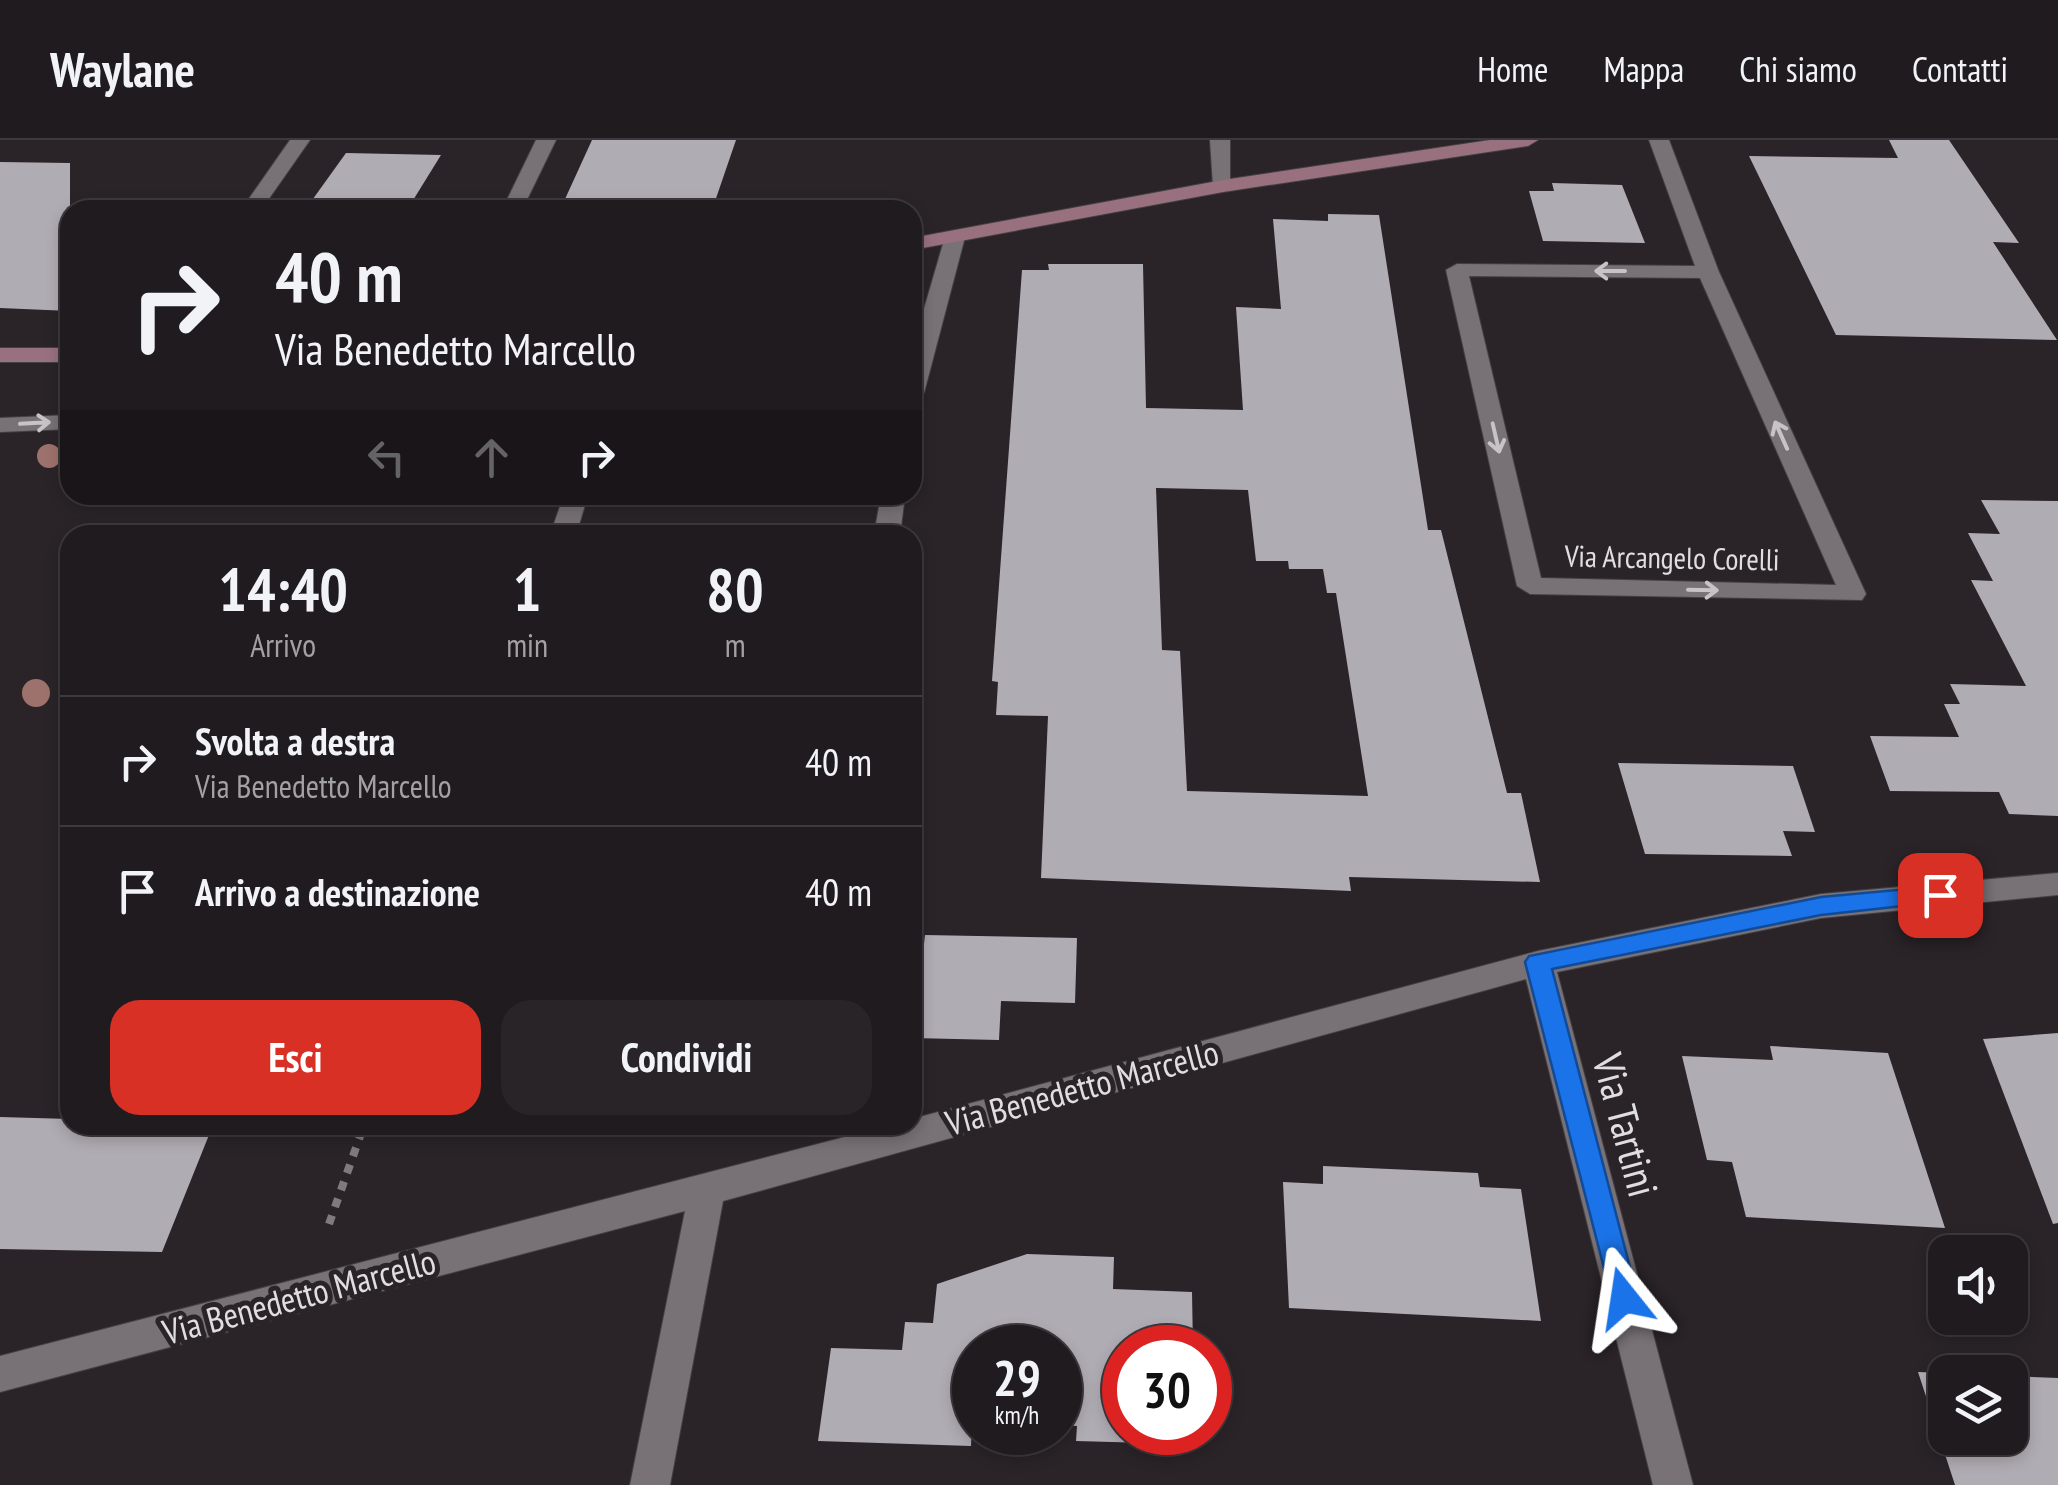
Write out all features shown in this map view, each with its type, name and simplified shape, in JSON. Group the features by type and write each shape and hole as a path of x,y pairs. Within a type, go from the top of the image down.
{"street":[{"path":"258,200 300,140"},
{"path":"517,200 546,140"},
{"path":"1220,140 1224,186"},
{"path":"922,242 1224,186 1528,140"},
{"name":"Via Arcangelo Corelli","path":"1659,140 1708,272 1853,594 1530,586 1457,270 1708,272"},
{"path":"922,358 956,237"},
{"path":"0,355 60,355"},
{"path":"0,425 60,422"},
{"name":"Via Benedetto Marcello","path":"922,1131 1538,962 1821,906 2058,884"},
{"name":"Via Tartini","path":"1538,962 1673,1485"},
{"name":"Via Benedetto Marcello","path":"0,1374 907,1135"},
{"path":"650,1485 706,1190"}],"path":[{"path":"329,1224 360,1135"}],"building":[{"path":"592,140 736,140 715,200 565,200"},
{"path":"1889,140 1949,140 2019,243 1993,242 2057,340 1836,335 1749,156 1898,158"},
{"path":"346,153 441,155 413,200 312,200"},
{"path":"0,162 70,163 70,200 60,200 60,311 0,308"},
{"path":"1552,183 1622,185 1645,243 1543,241 1529,191 1554,191"},
{"path":"1328,214 1379,215 1428,530 1441,530 1507,793 1521,793 1540,882 1349,877 1351,891 1041,878 1048,716 996,715 998,682 992,681 1022,270 1049,270 1048,264 1143,264 1146,408 1243,410 1236,307 1281,309 1273,219 1328,221","holes":["1156,488 1248,490 1256,561 1288,561 1289,569 1323,569 1327,593 1336,593 1368,796 1187,791 1180,651 1162,650"]},
{"path":"1981,500 2058,501 2058,816 2009,814 1999,792 1890,791 1870,736 1959,737 1944,704 1960,704 1950,684 2026,686 1971,580 1993,581 1968,533 2000,534"},
{"path":"1618,763 1793,766 1815,832 1783,831 1792,856 1645,854"},
{"path":"925,935 1077,938 1075,1003 1001,1001 999,1040 922,1038"},
{"path":"2058,1033 2058,1223 2053,1224 1983,1039"},
{"path":"1770,1046 1888,1053 1945,1228 1746,1217 1732,1162 1707,1160 1682,1056 1773,1060"},
{"path":"0,1117 60,1119 60,1135 209,1135 162,1252 0,1249"},
{"path":"1323,1166 1478,1173 1480,1187 1521,1189 1541,1321 1289,1308 1283,1182 1323,1184"},
{"path":"1027,1254 1114,1257 1113,1289 1192,1292 1193,1325 1102,1325 1102,1442 1082,1441 1082,1325 952,1325 952,1445 818,1441 831,1348 902,1350 905,1322 933,1323 937,1284"},
{"path":"1918,1372 1928,1372 1928,1403"},
{"path":"2028,1377 2058,1378 2058,1485 1955,1485 1945,1455 2028,1455"}],"route":[{"path":"1624,1298 1538,962 1821,906 1940,895"}]}
